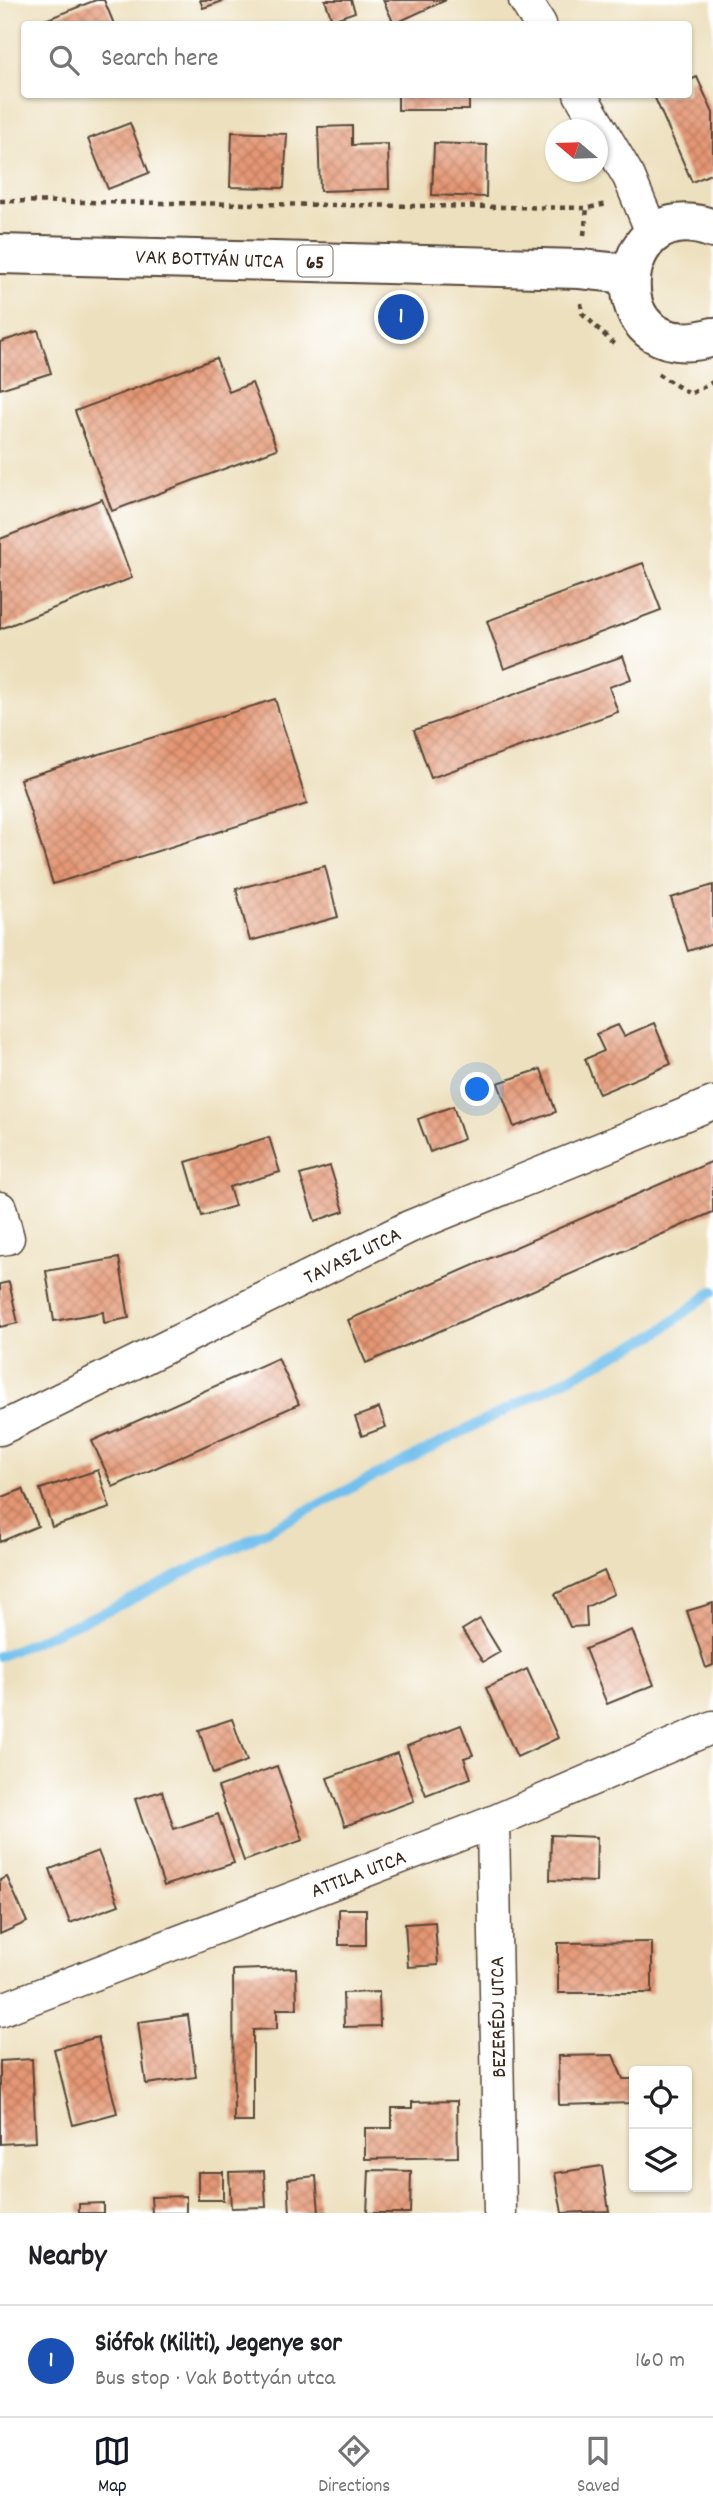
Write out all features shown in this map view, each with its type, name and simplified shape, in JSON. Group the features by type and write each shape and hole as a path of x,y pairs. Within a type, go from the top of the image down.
{"main road":[{"path":"713,229 685,223 653,235 633,259 629,274 629,292 634,309 645,324 659,336 677,342 713,338"},
{"name":"VAK BOTTYÁN UTCA","path":"0,254 566,268 629,274"}],"street":[{"path":"525,0 538,21"},
{"path":"582,98 629,177 653,235"},
{"name":"TAVASZ UTCA","path":"0,1429 409,1227 713,1103"},
{"path":"0,1209 8,1238 0,1239"},
{"name":"ATTILA UTCA","path":"0,2010 493,1822 713,1727"},
{"name":"BEZERÉDJ UTCA","path":"493,1822 500,2213"}],"path":[{"path":"0,201 587,208"}],"building":[{"path":"96,0 104,0 113,21 46,21"},
{"path":"200,0 226,0 203,8"},
{"path":"325,0 351,0 355,12 332,20"},
{"path":"383,0 446,0 400,21 393,21"},
{"path":"697,77 713,113 713,173 692,182 655,98 692,98 692,79"},
{"path":"398,98 469,98 469,110 398,110"},
{"path":"130,123 149,173 108,189 88,139"},
{"path":"352,126 352,145 388,144 389,189 320,191 318,127"},
{"path":"232,132 287,134 284,188 230,187"},
{"path":"434,143 487,145 486,197 432,195"},
{"path":"38,330 51,373 0,389 0,342"},
{"path":"216,358 229,392 252,383 277,449 112,511 75,411"},
{"path":"102,499 132,578 0,629 0,539"},
{"path":"643,563 661,610 504,669 487,621"},
{"path":"623,656 631,679 609,687 618,712 431,778 414,730"},
{"path":"275,699 307,804 53,884 20,779"},
{"path":"325,866 338,917 250,941 236,889"},
{"path":"713,885 713,943 688,951 671,898"},
{"path":"654,1023 671,1064 599,1094 585,1059 604,1051 596,1034 618,1025 624,1036"},
{"path":"541,1069 556,1112 514,1127 498,1083"},
{"path":"453,1106 464,1139 430,1152 418,1119"},
{"path":"269,1137 280,1172 229,1187 235,1206 202,1216 186,1162"},
{"path":"713,1161 713,1212 366,1363 348,1320"},
{"path":"330,1166 344,1211 315,1221 300,1175"},
{"path":"119,1258 129,1318 104,1323 103,1312 54,1321 46,1271"},
{"path":"9,1282 18,1323 0,1327 0,1284"},
{"path":"278,1358 299,1404 113,1487 92,1441"},
{"path":"379,1408 386,1427 362,1436 355,1417"},
{"path":"98,1470 110,1508 52,1527 40,1489"},
{"path":"23,1489 38,1526 0,1542 0,1498"},
{"path":"604,1571 614,1594 586,1607 587,1626 570,1627 555,1594"},
{"path":"713,1603 713,1665 706,1668 687,1611"},
{"path":"480,1619 500,1652 483,1662 462,1630"},
{"path":"632,1630 654,1685 607,1704 585,1649"},
{"path":"527,1669 558,1738 517,1757 486,1688"},
{"path":"232,1719 247,1761 213,1774 199,1730"},
{"path":"461,1725 473,1755 464,1758 471,1778 426,1795 407,1746"},
{"path":"397,1753 414,1801 345,1826 327,1778"},
{"path":"277,1766 303,1840 244,1861 218,1787"},
{"path":"162,1791 174,1829 218,1814 234,1863 164,1886 135,1799"},
{"path":"551,1835 597,1837 596,1882 550,1880"},
{"path":"98,1851 119,1905 70,1923 50,1869"},
{"path":"7,1877 27,1922 0,1934 0,1880"},
{"path":"339,1909 366,1909 366,1945 339,1945"},
{"path":"435,1922 438,1965 408,1967 405,1924"},
{"path":"652,1942 652,1993 558,1993 558,1943"},
{"path":"296,1968 297,2009 277,2009 277,2029 253,2030 253,2122 234,2122 233,1970"},
{"path":"379,1992 380,2026 344,2027 343,1993"},
{"path":"188,2015 196,2077 146,2084 138,2022"},
{"path":"98,2037 117,2113 73,2125 54,2049"},
{"path":"613,2055 623,2079 629,2079 629,2103 559,2105 558,2056"},
{"path":"32,2059 36,2142 0,2144 0,2061"},
{"path":"457,2101 458,2157 365,2159 365,2128 392,2128 392,2108 412,2108 412,2102"},
{"path":"602,2166 609,2211 562,2213 555,2173"},
{"path":"369,2170 411,2171 410,2213 367,2213"},
{"path":"264,2171 266,2207 231,2208 229,2172"},
{"path":"198,2172 223,2172 223,2200 198,2200"},
{"path":"316,2176 319,2213 290,2213 288,2179"},
{"path":"186,2196 186,2213 152,2213 151,2197"},
{"path":"103,2203 103,2213 79,2213 79,2204"}],"waterway":[{"path":"0,1656 120,1605 658,1333 713,1291"}],"place":[{"name":"Siófok (Kiliti), Jegenye sor","path":"401,317"}]}
